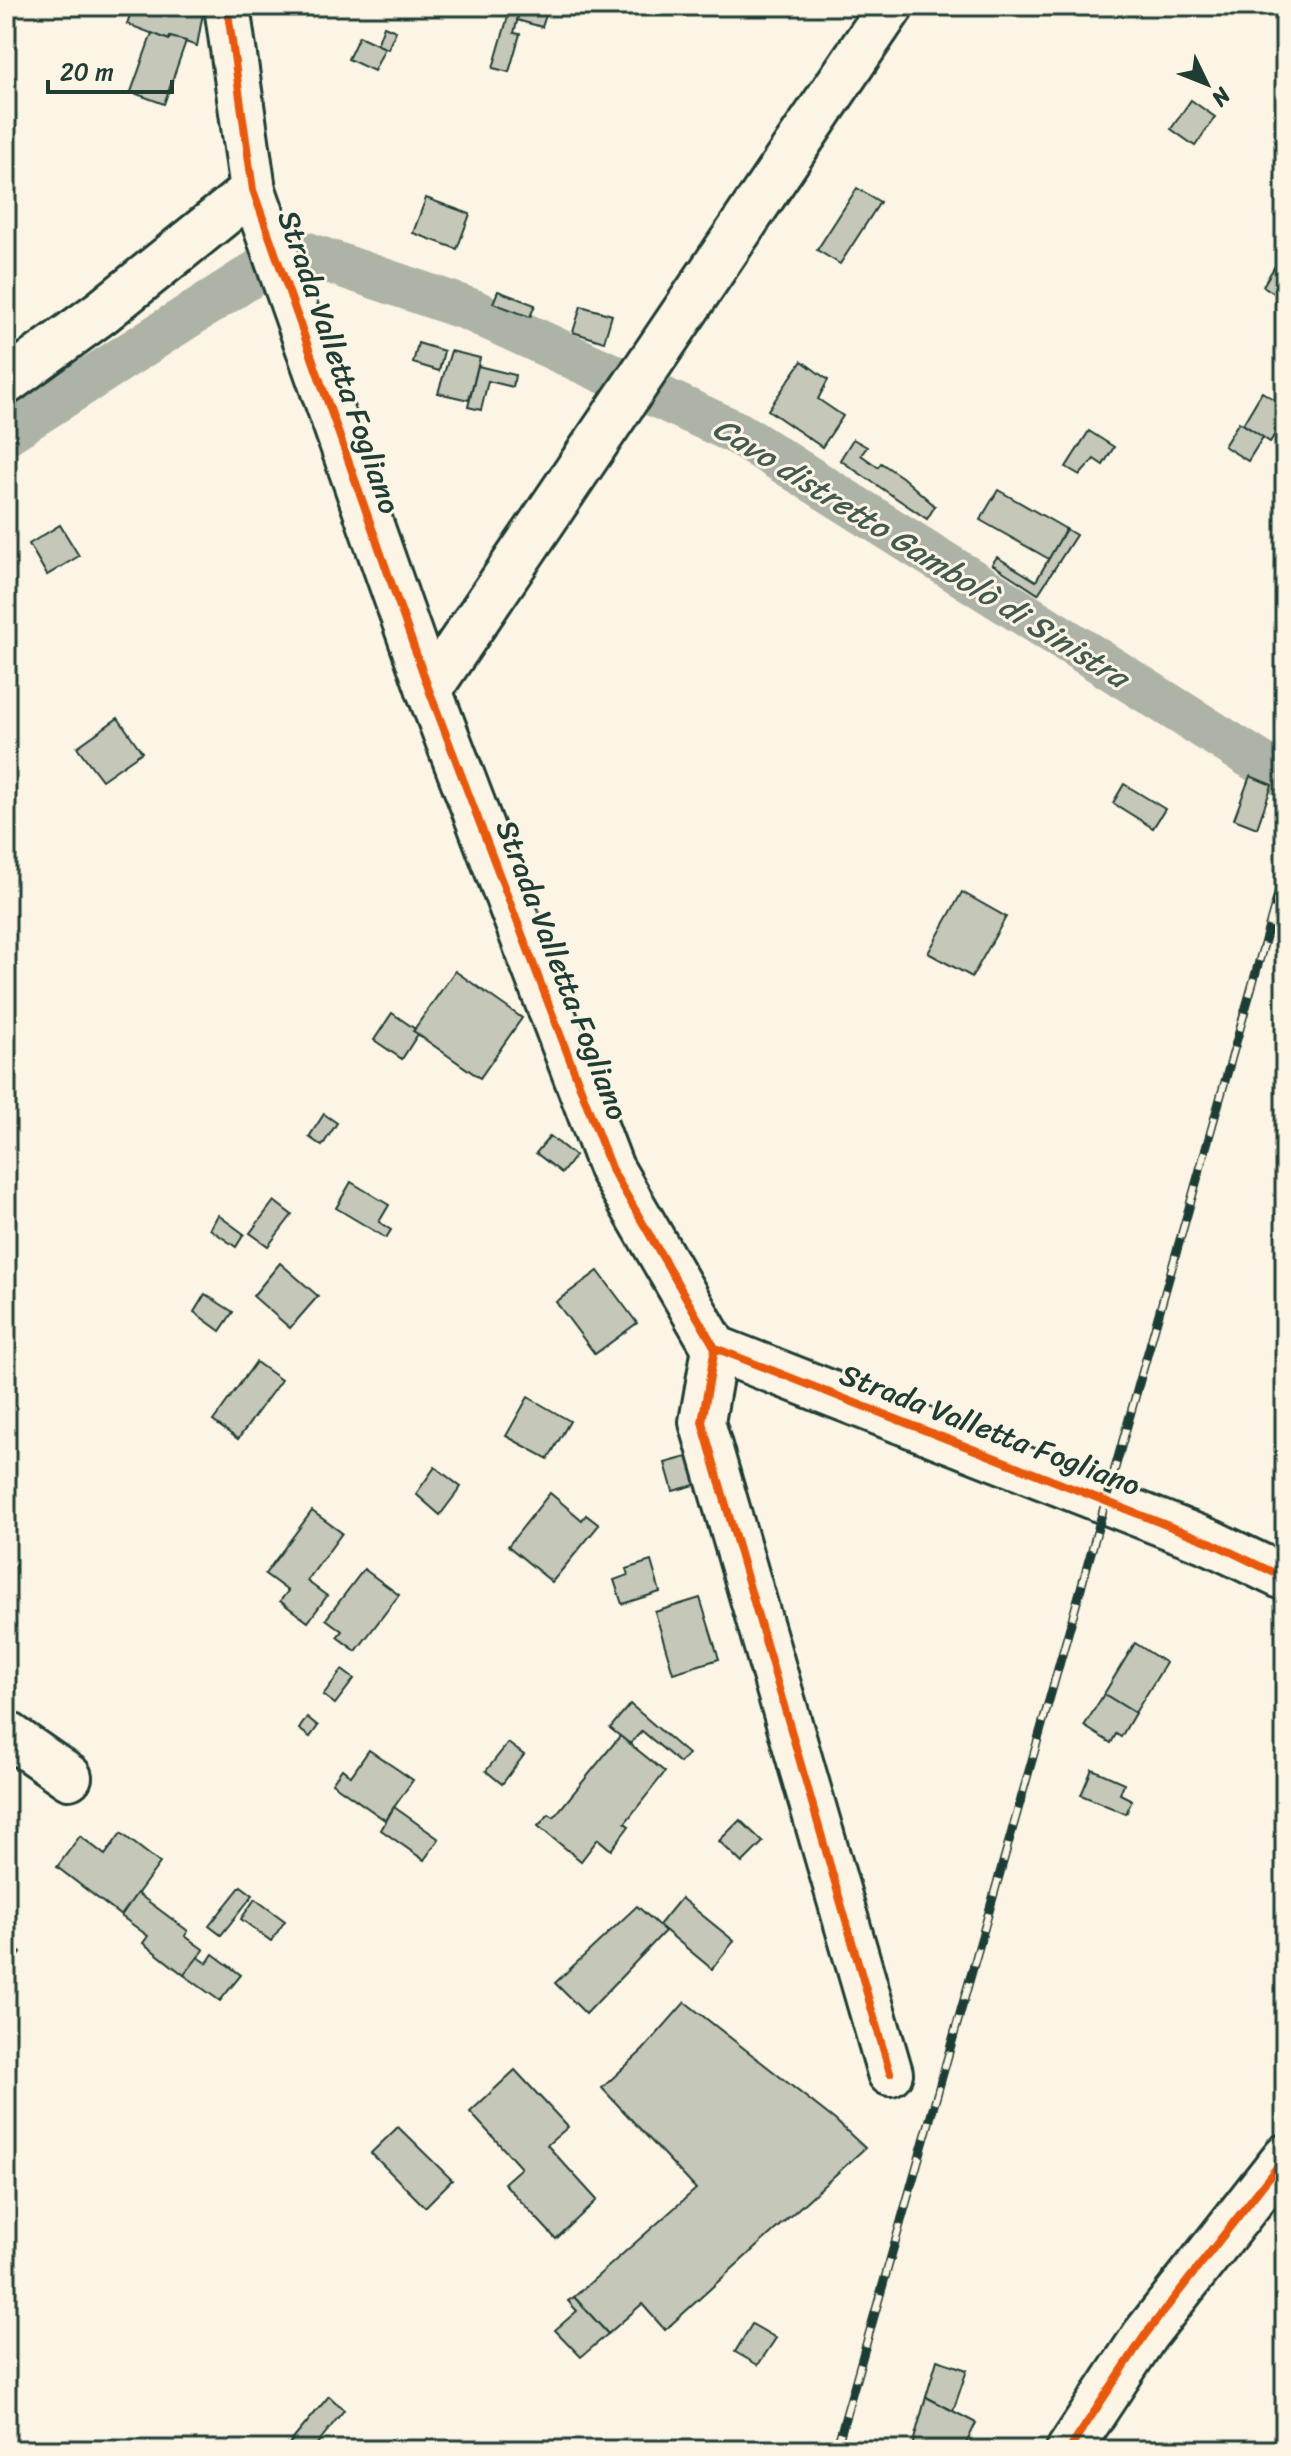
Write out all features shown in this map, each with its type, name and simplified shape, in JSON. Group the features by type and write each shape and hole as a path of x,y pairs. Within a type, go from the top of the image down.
{"street":[{"name":"Strada Valletta Fogliano","path":"227,6 259,206 429,690 611,1168 715,1348 1212,1543 1285,1578"},
{"path":"429,690 891,6"},
{"path":"6,382 102,312 259,206"},
{"path":"715,1348 702,1422 890,2073"},
{"path":"6,1733 69,1777"},
{"path":"1069,2450 1145,2335 1285,2157"}],"building":[{"path":"133,6 183,6 203,13 197,46 170,37 169,40 127,24"},
{"path":"511,6 521,6 514,33 520,34 509,72 493,68"},
{"path":"521,6 549,6 542,27 517,20"},
{"path":"384,26 396,31 388,49 377,45"},
{"path":"152,33 169,40 170,37 186,41 164,104 131,92"},
{"path":"359,36 385,48 374,71 348,59"},
{"path":"1191,100 1215,117 1195,146 1171,129"},
{"path":"857,188 880,202 840,264 817,250"},
{"path":"426,198 470,214 457,249 413,233"},
{"path":"1276,264 1285,269 1285,300 1263,286"},
{"path":"498,291 535,305 530,317 493,303"},
{"path":"581,306 612,315 604,342 573,332"},
{"path":"418,343 444,351 439,371 413,363"},
{"path":"451,351 480,358 469,400 438,393"},
{"path":"802,361 828,380 818,399 843,416 822,447 768,410"},
{"path":"478,366 515,375 513,387 488,381 481,410 468,407"},
{"path":"1262,392 1285,406 1285,418 1270,442 1243,424"},
{"path":"1239,422 1263,437 1248,461 1224,446"},
{"path":"1089,431 1114,447 1103,465 1094,459 1080,475 1066,467"},
{"path":"853,439 867,447 861,455 878,467 881,463 902,477 935,506 927,519 840,460"},
{"path":"998,490 1066,529 1049,559 980,520"},
{"path":"60,525 79,556 47,575 29,544"},
{"path":"1066,529 1076,535 1038,594 992,564 997,557 1036,581"},
{"path":"118,718 142,752 102,780 77,747"},
{"path":"1250,776 1272,785 1257,828 1234,819"},
{"path":"1124,784 1165,809 1153,828 1113,803"},
{"path":"962,892 1006,917 972,977 928,953"},
{"path":"455,971 522,1018 480,1078 413,1031"},
{"path":"392,1013 418,1034 402,1059 374,1040"},
{"path":"324,1114 337,1123 322,1146 309,1137"},
{"path":"550,1136 575,1156 562,1173 536,1153"},
{"path":"351,1182 389,1205 379,1222 391,1230 386,1238 336,1208"},
{"path":"274,1201 292,1215 268,1246 250,1233"},
{"path":"218,1215 244,1234 236,1247 210,1229"},
{"path":"280,1263 318,1296 290,1328 253,1296"},
{"path":"598,1271 637,1323 595,1354 556,1302"},
{"path":"205,1294 233,1312 220,1331 194,1312"},
{"path":"256,1362 281,1380 238,1439 213,1421"},
{"path":"528,1397 570,1421 548,1459 506,1436"},
{"path":"694,1455 702,1483 673,1491 665,1463"},
{"path":"435,1467 461,1487 440,1515 416,1494"},
{"path":"550,1493 582,1520 586,1515 599,1525 552,1582 508,1546"},
{"path":"312,1511 342,1533 307,1581 327,1596 308,1622 280,1601 288,1591 265,1574"},
{"path":"651,1561 660,1592 622,1604 614,1580 628,1575 626,1569"},
{"path":"364,1569 399,1595 356,1651 337,1637 342,1631 326,1619"},
{"path":"700,1598 719,1659 673,1673 655,1612"},
{"path":"1135,1643 1166,1663 1135,1713 1104,1694"},
{"path":"342,1670 354,1679 335,1704 323,1695"},
{"path":"1104,1694 1135,1713 1121,1737 1116,1734 1111,1743 1084,1726"},
{"path":"630,1704 688,1754 680,1763 642,1731 630,1744 610,1728"},
{"path":"307,1717 318,1726 310,1737 299,1729"},
{"path":"620,1736 665,1772 625,1823 629,1826 611,1850 598,1839 581,1861 538,1826 549,1814 554,1817"},
{"path":"508,1743 524,1755 502,1784 486,1771"},
{"path":"369,1750 413,1780 385,1820 332,1783 342,1769 351,1776"},
{"path":"1092,1769 1124,1783 1120,1794 1132,1800 1126,1814 1081,1795"},
{"path":"394,1807 439,1839 424,1860 381,1830"},
{"path":"740,1820 763,1842 742,1863 719,1841"},
{"path":"121,1833 160,1863 121,1916 57,1867 80,1836 105,1855"},
{"path":"241,1886 253,1895 221,1935 209,1926"},
{"path":"137,1893 188,1931 185,1936 204,1950 184,1975 143,1943 148,1936 121,1916"},
{"path":"681,1898 734,1941 712,1969 659,1925"},
{"path":"255,1899 285,1921 271,1941 241,1919"},
{"path":"637,1906 665,1931 586,2014 555,1983"},
{"path":"6,1942 21,1953 6,1973"},
{"path":"213,1954 241,1975 220,2001 184,1975 198,1957 207,1963"},
{"path":"685,2002 835,2120 865,2148 665,2330 642,2304 608,2334 574,2297 696,2189 602,2088 643,2050"},
{"path":"515,2070 568,2127 547,2145 597,2200 556,2239 504,2183 521,2168 470,2112"},
{"path":"398,2127 452,2180 425,2207 371,2153"},
{"path":"574,2297 608,2334 581,2357 555,2330 577,2311 568,2301"},
{"path":"752,2324 776,2338 758,2365 735,2352"},
{"path":"937,2360 967,2370 953,2411 926,2397"},
{"path":"329,2396 344,2410 312,2450 284,2450"},
{"path":"926,2397 976,2423 963,2450 911,2450"}],"waterway":[{"name":"Cavo distretto Gambolò di Sinistra","path":"6,433 293,249 471,310 739,434 1275,772"}],"railway":[{"path":"836,2450 1285,870"}],"cycle path":[{"path":"227,6 253,190 429,690 611,1168 715,1348 1212,1543 1285,1578"},
{"path":"715,1348 702,1422 890,2073"},
{"path":"1069,2450 1145,2335 1285,2157"}]}
